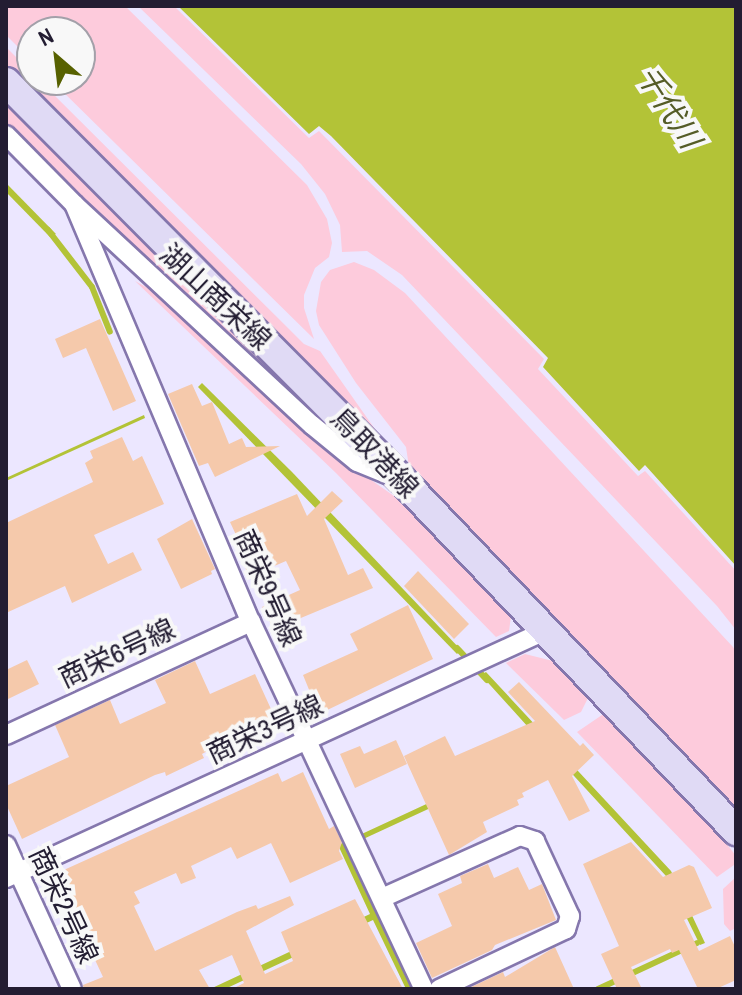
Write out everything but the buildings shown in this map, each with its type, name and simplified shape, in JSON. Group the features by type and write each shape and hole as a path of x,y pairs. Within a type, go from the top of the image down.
{"main road":[{"name":"鳥取港線","path":"6,82 402,480 736,831"}],"street":[{"name":"湖山商栄線","path":"6,135 74,204 335,444 357,462 402,480"},
{"name":"商栄9号線","path":"74,204 251,622 424,989"},
{"name":"商栄6号線","path":"6,735 251,622"},
{"name":"商栄3号線","path":"12,875 547,630"},
{"path":"382,898 520,836 535,841 570,916 566,929 439,989"},
{"name":"商栄2号線","path":"6,845 12,875 68,988"}],"shaded area":[{"path":"6,6 125,6 307,185 327,219 332,243 329,257 315,268 304,295 304,308 314,339 67,96 96,96 96,16 16,16 16,45 6,35"},
{"path":"138,6 174,6 309,138 319,131 544,359 538,369 638,476 645,471 736,571 736,630 717,606 402,275 367,251 342,252 340,225 325,194 301,164"},
{"path":"6,47 16,57 16,81 6,71"},
{"path":"6,95 368,456 326,428 37,154 6,123"},
{"path":"31,96 55,96 304,344 320,351 377,432 376,438"},
{"path":"354,262 374,270 405,293 733,647 736,652 736,815 409,467 406,447 356,383 319,325 316,311 321,282 330,270"},
{"path":"135,281 148,288 350,465 401,501 512,609 509,631 496,637 336,473"},
{"path":"525,654 561,663 583,687 588,698 581,712 564,720 506,663"},
{"path":"602,715 609,716 703,813 736,856 734,865 717,877 577,732"},
{"path":"736,877 736,928 730,931 724,924 723,889"}],"water":[{"name":"千代川","path":"178,6 736,6 736,566 645,465 639,471 543,367 548,358 331,136 319,126 309,134"},
{"path":"7,184 56,234 50,237 6,192"},
{"path":"202,383 292,472 461,650 457,654 198,387"},
{"path":"144,415 145,418 6,481 6,478"},
{"path":"486,672 671,871 705,943 700,945 666,876 552,752 346,847 412,989 406,989 373,920 225,989 210,989 370,914 338,845 547,748 481,675"}],"waterway":[{"path":"48,230 92,287 110,332"},
{"path":"457,648 487,680"},
{"path":"598,989 697,943"}]}
